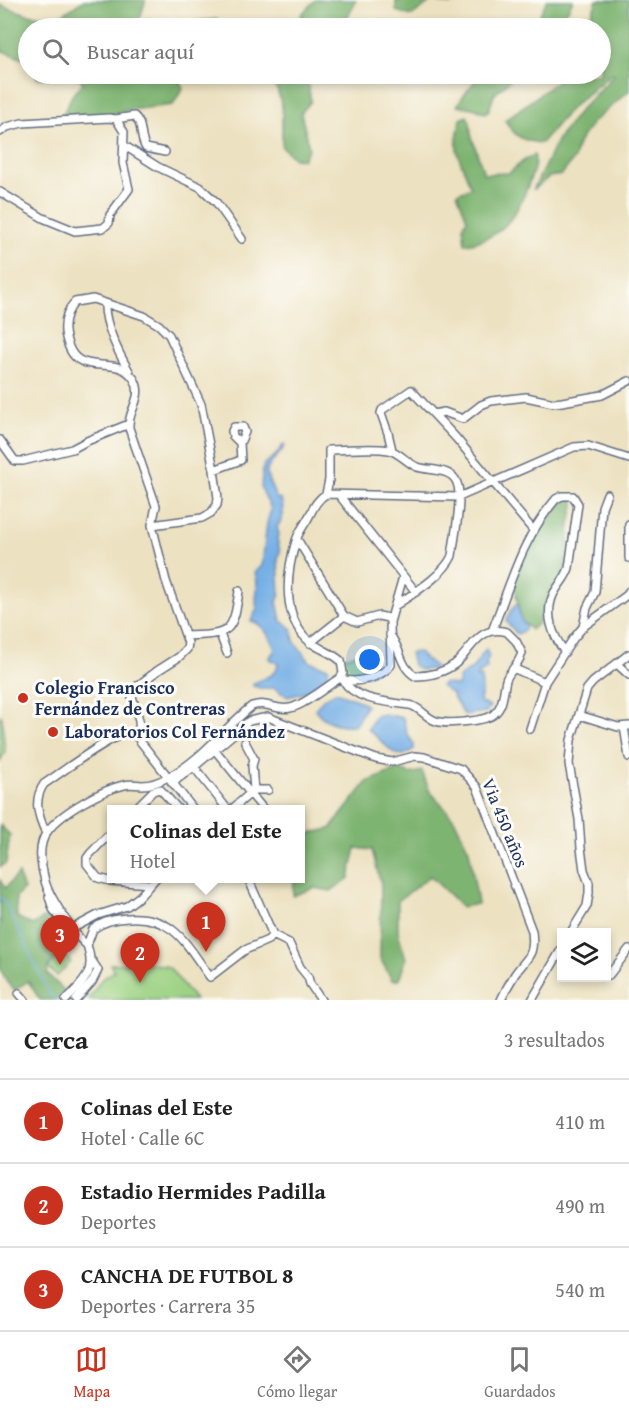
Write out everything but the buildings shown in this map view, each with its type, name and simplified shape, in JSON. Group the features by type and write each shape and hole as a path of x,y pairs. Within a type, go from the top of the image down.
{"street":[{"path":"0,132 7,127 22,123 116,119 134,116 138,119 143,144 146,148 165,152"},
{"path":"0,192 43,219 69,229 75,231 103,228 109,223 110,215 129,189 124,173 124,132 116,119"},
{"path":"125,146 200,187 216,202 242,239"},
{"path":"134,379 121,368 92,365 75,356 68,345 65,327 67,312 75,302 93,299 144,316 159,325 169,335 201,404 214,470 217,505 211,513 194,520 152,525"},
{"path":"105,304 105,313 117,346 134,379 138,393 129,424 156,506 152,525 166,581 187,636 188,649 184,654 157,670 132,692 139,720 140,740"},
{"path":"434,414 444,412 463,419 481,405 491,401 526,396 554,403 562,402 602,395 629,381"},
{"path":"395,606 416,592 444,568 452,556 459,497 456,480 451,475 406,463 392,450 381,416 382,410 411,390 494,482 533,530"},
{"path":"0,440 15,461 24,461 72,449 129,424"},
{"path":"214,470 242,460 240,443"},
{"path":"341,679 343,673 341,660 310,643 301,633 288,596 289,576 297,538 318,499 326,494 459,497 574,447 588,446 629,459"},
{"path":"326,494 330,450 392,450"},
{"path":"583,627 587,608 595,592 602,507 607,494"},
{"path":"339,495 416,592"},
{"path":"492,632 513,573 533,530 556,499 568,495 577,499 569,568 566,577 555,591 549,614 557,642 565,652"},
{"path":"629,524 629,558"},
{"path":"297,538 344,616 357,622 380,616 388,618 390,622"},
{"path":"170,780 252,706 263,703 282,709 291,708 341,679 376,677 388,669 392,661 390,622 402,577"},
{"path":"187,636 220,634 228,628 236,615 239,591"},
{"path":"530,729 545,682 565,652 583,627 627,595 629,591"},
{"path":"587,608 596,617"},
{"path":"310,643 344,616"},
{"path":"341,679 348,687 363,695 389,704 412,705 434,721 450,723 494,715 502,703 510,672 515,669 522,653 516,641 507,632 492,632 474,641 452,666 426,676 415,676 404,666 395,641 390,635"},
{"path":"220,634 227,653"},
{"path":"574,928 587,906 589,883 580,848 579,819 569,764 571,740 587,689 629,654"},
{"path":"617,664 629,675"},
{"path":"515,669 545,682"},
{"path":"579,715 627,726 629,755"},
{"name":"Via 450 años","path":"215,750 245,724 255,718 268,717 376,759 396,762 415,756 424,757 461,769 468,775 477,787 532,931 533,942 530,958 516,973 501,1000"},
{"path":"46,832 37,810 38,794 44,784 108,741 129,731 140,740 190,805"},
{"path":"246,742 254,759 252,792"},
{"path":"152,883 145,892 128,906 99,915 69,931 53,909 41,865 41,847 46,832 80,804 113,788 127,784 152,784 170,780 194,767 215,750 261,805"},
{"path":"194,767 226,805"},
{"path":"139,805 153,791 160,789 174,805"},
{"path":"236,805 252,792 268,790"},
{"path":"107,835 87,858 87,864 98,878 107,880"},
{"path":"138,883 145,892"},
{"path":"250,883 273,935 289,943 300,967 321,1000"},
{"path":"87,945 93,929 103,921 121,918 153,918 174,930 210,977 245,950 268,940 273,935"},
{"path":"88,922 93,929"},
{"path":"73,930 78,938 87,945 92,961 98,969 92,982 76,1000"},
{"path":"611,972 629,949"},
{"path":"532,1000 557,955"},
{"path":"66,1000 82,983 92,961"},
{"path":"20,993 24,1000"}],"green space":[{"path":"84,0 145,0 140,18 57,18"},
{"path":"315,0 356,0 346,18 300,18"},
{"path":"396,0 459,0 450,5 432,1 411,16 396,11"},
{"path":"547,0 573,0 563,18 538,18"},
{"path":"597,0 629,0 629,91 592,123 578,143 574,159 561,175 549,177 533,190 558,139 581,109 605,84 611,84 611,78 614,75 611,74 611,18 591,18"},
{"path":"0,5 27,14 57,18 18,18 18,57 0,50"},
{"path":"82,84 181,84 183,88 173,105 129,110 112,115 76,118 62,116 73,94"},
{"path":"272,84 308,84 311,101 301,113 309,148 303,159 294,158 282,147 282,107 277,89"},
{"path":"472,84 506,84 494,95 489,110 485,113 473,108 457,106"},
{"path":"554,84 599,84 572,107 541,143 520,137 505,120"},
{"path":"467,116 484,174 509,173 534,155 535,162 533,173 519,206 506,224 489,237 465,244 463,226 467,219 457,193 471,188 458,155 457,141 461,119"},
{"path":"571,498 574,506 565,575 552,589 541,618 531,630 521,620 514,583 531,540 565,499"},
{"path":"370,650 375,665 348,674 343,658"},
{"path":"0,715 5,752 0,761"},
{"path":"398,769 410,774 422,771 429,790 454,819 469,850 478,904 462,907 430,876 398,901 398,932 406,959 399,980 392,980 380,958 381,884 372,850 356,848 349,878 331,891 314,888 293,896 294,883 305,883 305,842 311,833 330,829 367,782"},
{"path":"0,825 10,835 6,863 0,867"},
{"path":"18,874 24,889 16,897 17,917 32,925 48,916 70,935 76,946 62,951 48,965 47,974 65,991 57,1000 40,1000 28,981 15,990 7,982 0,968 0,880 5,888"},
{"path":"62,953 71,962 57,976 48,968"},
{"path":"150,963 169,967 195,1000 88,1000 101,980 114,971 110,964"}],"water":[{"path":"285,445 283,449 267,470 276,498 281,499 283,510 283,517 277,527 280,552 278,559 280,594 277,602 281,620 292,629 294,641 310,662 329,668 324,681 319,685 288,697 274,688 253,686 272,674 278,663 269,659 275,649 269,636 260,625 251,621 257,609 255,572 262,566 271,509 261,488 264,464 276,455"},
{"path":"517,603 521,620 526,626 524,631 517,634 506,621"},
{"path":"486,649 489,656 486,663 487,668 476,676 481,677 480,702 490,707 486,712 464,715 451,693 441,686 445,683 457,686 460,676 472,669"},
{"path":"419,652 435,666 434,669 420,670 413,665 410,653"},
{"path":"336,692 362,702 366,706 355,725 333,723 323,718 315,709 323,699"},
{"path":"384,714 403,718 414,749 404,755 395,754 368,729 375,716"}],"waterway":[{"path":"0,897 6,904 49,993 55,1000"}],"place":[{"name":"Colegio Francisco Fernández de Contreras","path":"23,698"},
{"name":"Laboratorios Col Fernández","path":"53,732"},
{"name":"Colinas del Este","path":"206,952"},
{"name":"CANCHA DE FUTBOL 8","path":"60,965"},
{"name":"Estadio Hermides Padilla","path":"140,983"}]}
